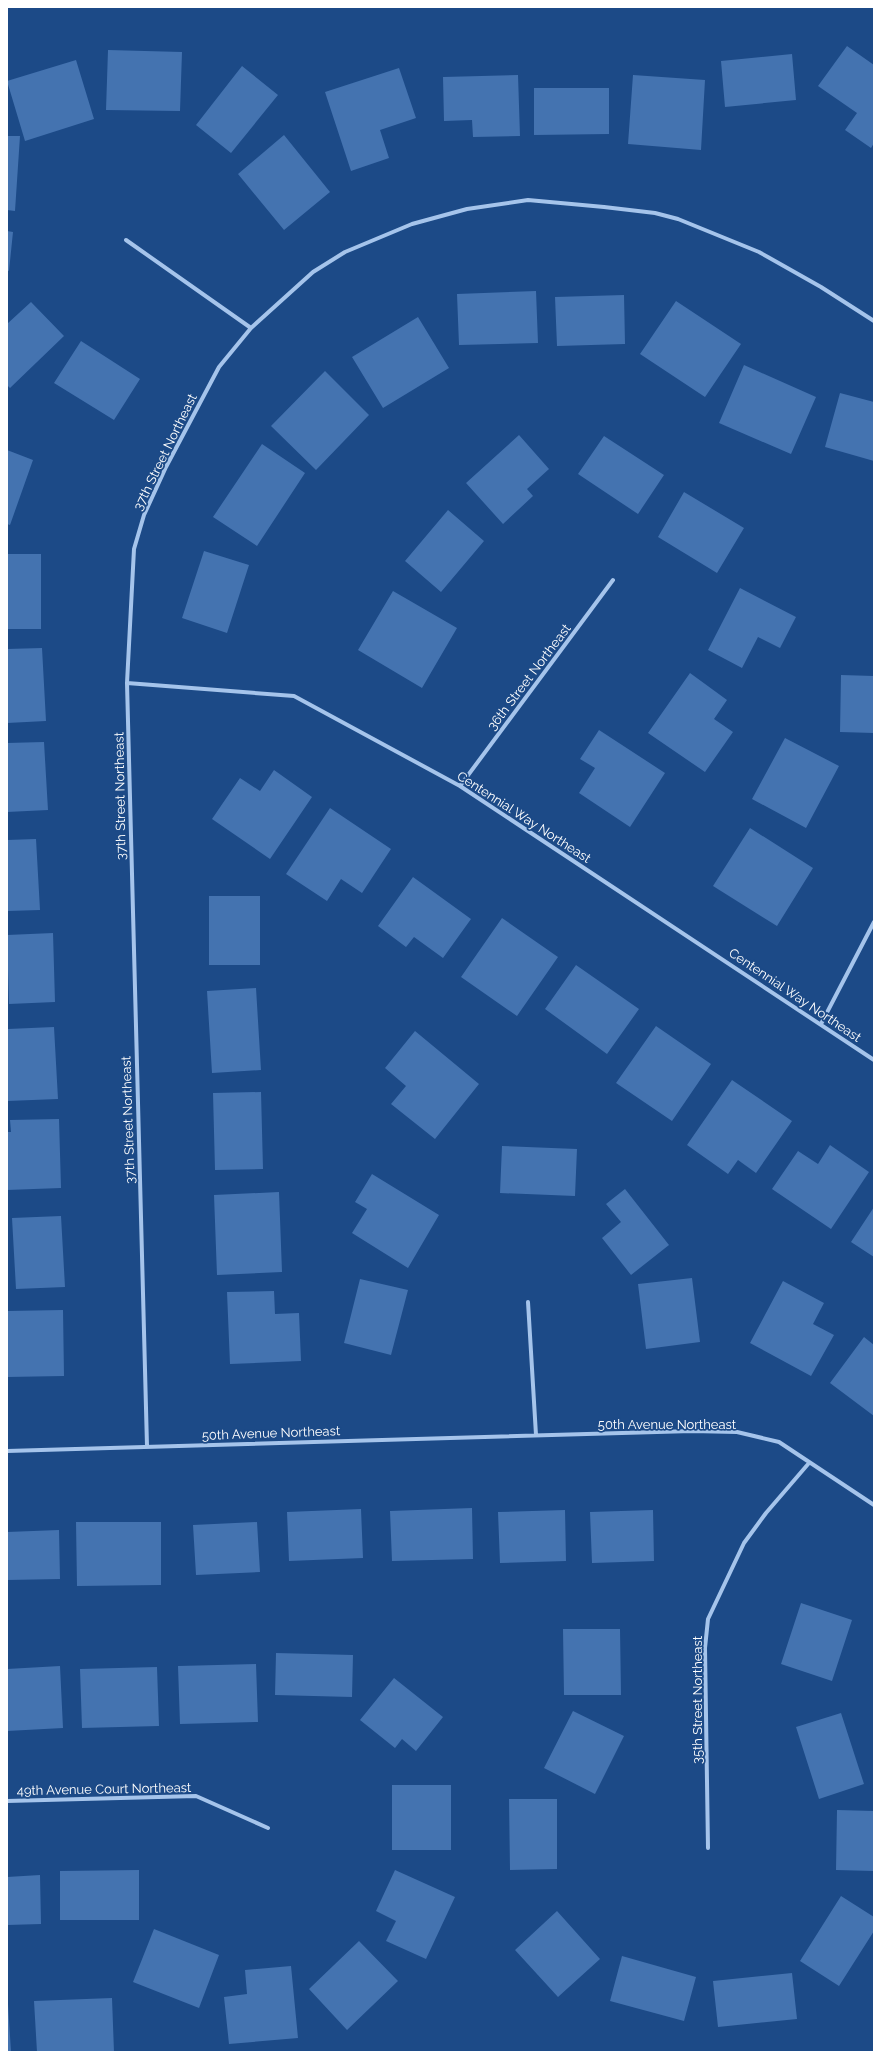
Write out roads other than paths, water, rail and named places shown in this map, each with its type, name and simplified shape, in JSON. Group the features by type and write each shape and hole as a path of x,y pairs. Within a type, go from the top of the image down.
{"street":[{"name":"37th Street Northeast","path":"147,1446 127,684 134,549 144,515 166,466 219,367 251,328 313,272 345,252 412,224 467,209 528,200 655,213 678,219 759,252 821,287 874,321"},
{"path":"126,240 251,328"},
{"name":"36th Street Northeast","path":"460,786 613,580"},
{"name":"Centennial Way Northeast","path":"127,684 294,696 460,786 874,1060"},
{"path":"821,1024 874,922"},
{"path":"528,1302 536,1436"},
{"name":"50th Avenue Northeast","path":"7,1451 692,1431 737,1432 779,1442 874,1505"},
{"name":"35th Street Northeast","path":"708,1848 705,1648 708,1619 744,1543 766,1513 809,1463"},
{"name":"49th Avenue Court Northeast","path":"7,1801 196,1796 268,1828"}]}
